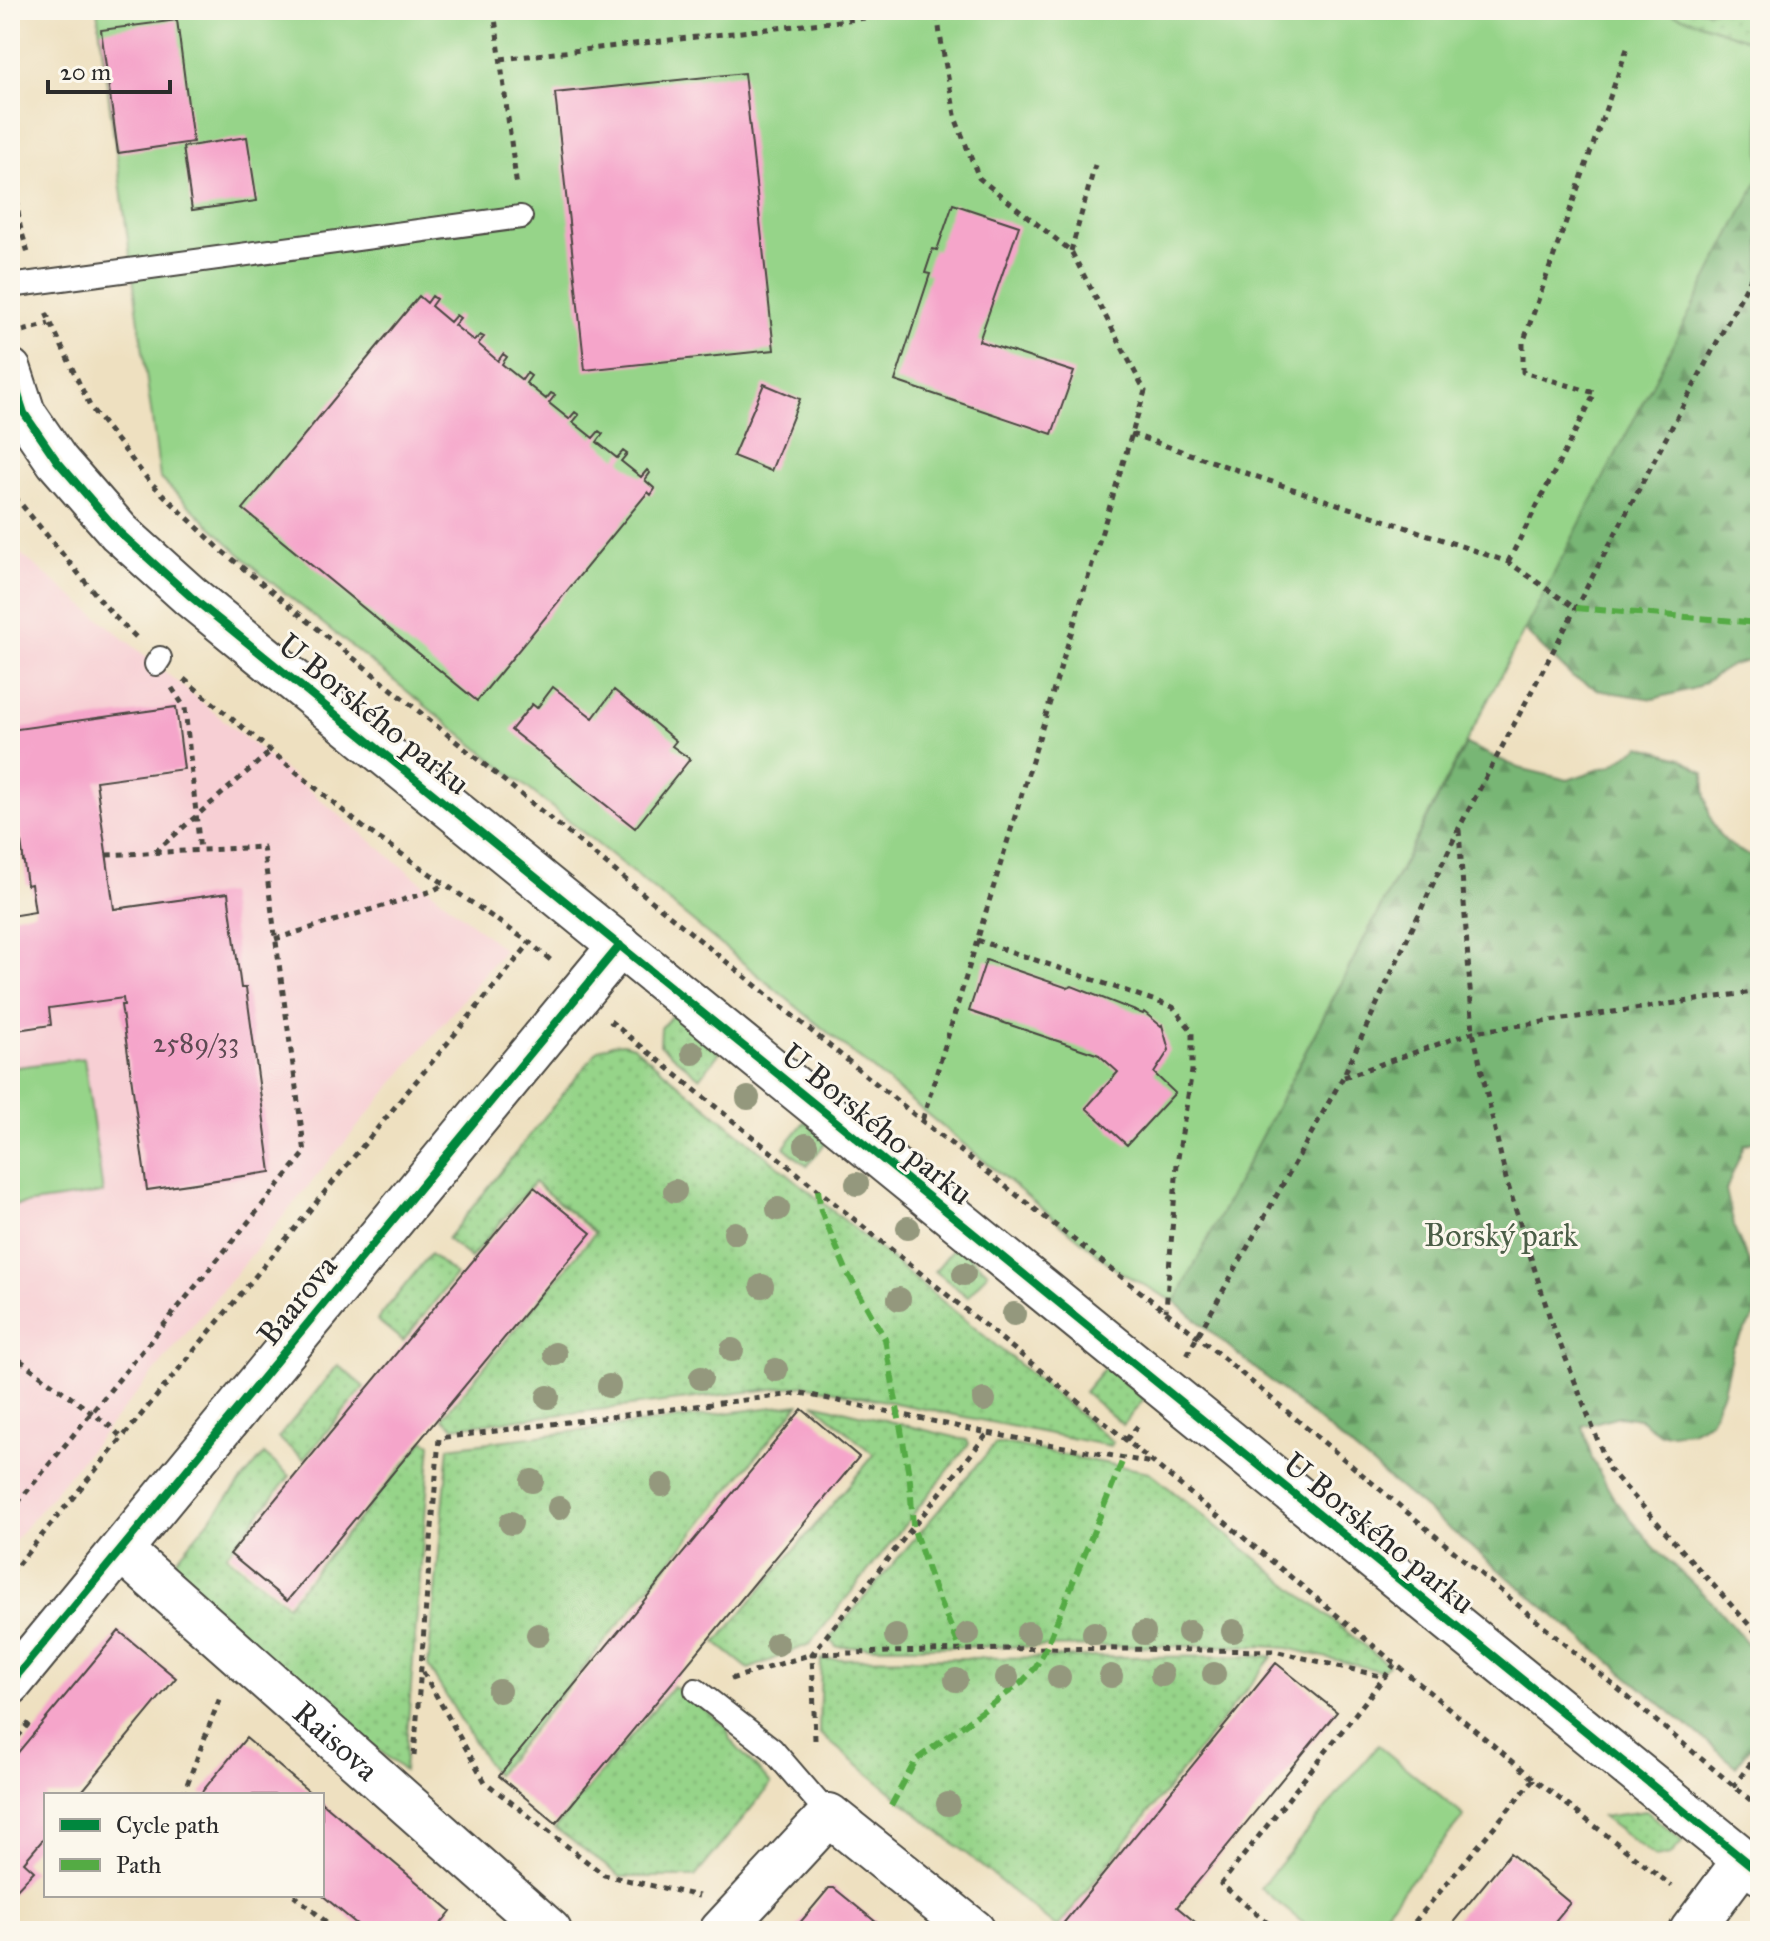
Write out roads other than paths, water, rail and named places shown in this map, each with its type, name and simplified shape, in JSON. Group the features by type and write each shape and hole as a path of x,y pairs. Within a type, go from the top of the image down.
{"street":[{"name":"U Borského parku","path":"10,370 17,420 119,532 190,596 1167,1391 1755,1858"},
{"name":"Baarova","path":"10,1684 620,945"},
{"name":"Raisova","path":"122,1551 550,1931"},
{"path":"732,1918 829,1815 974,1931"},
{"path":"1698,1922 1755,1858"}],"lane":[{"path":"10,286 521,217"},
{"path":"696,1690 772,1749 829,1815"}],"park label":[{"name":"Borský park","path":"1501,1235"}]}
